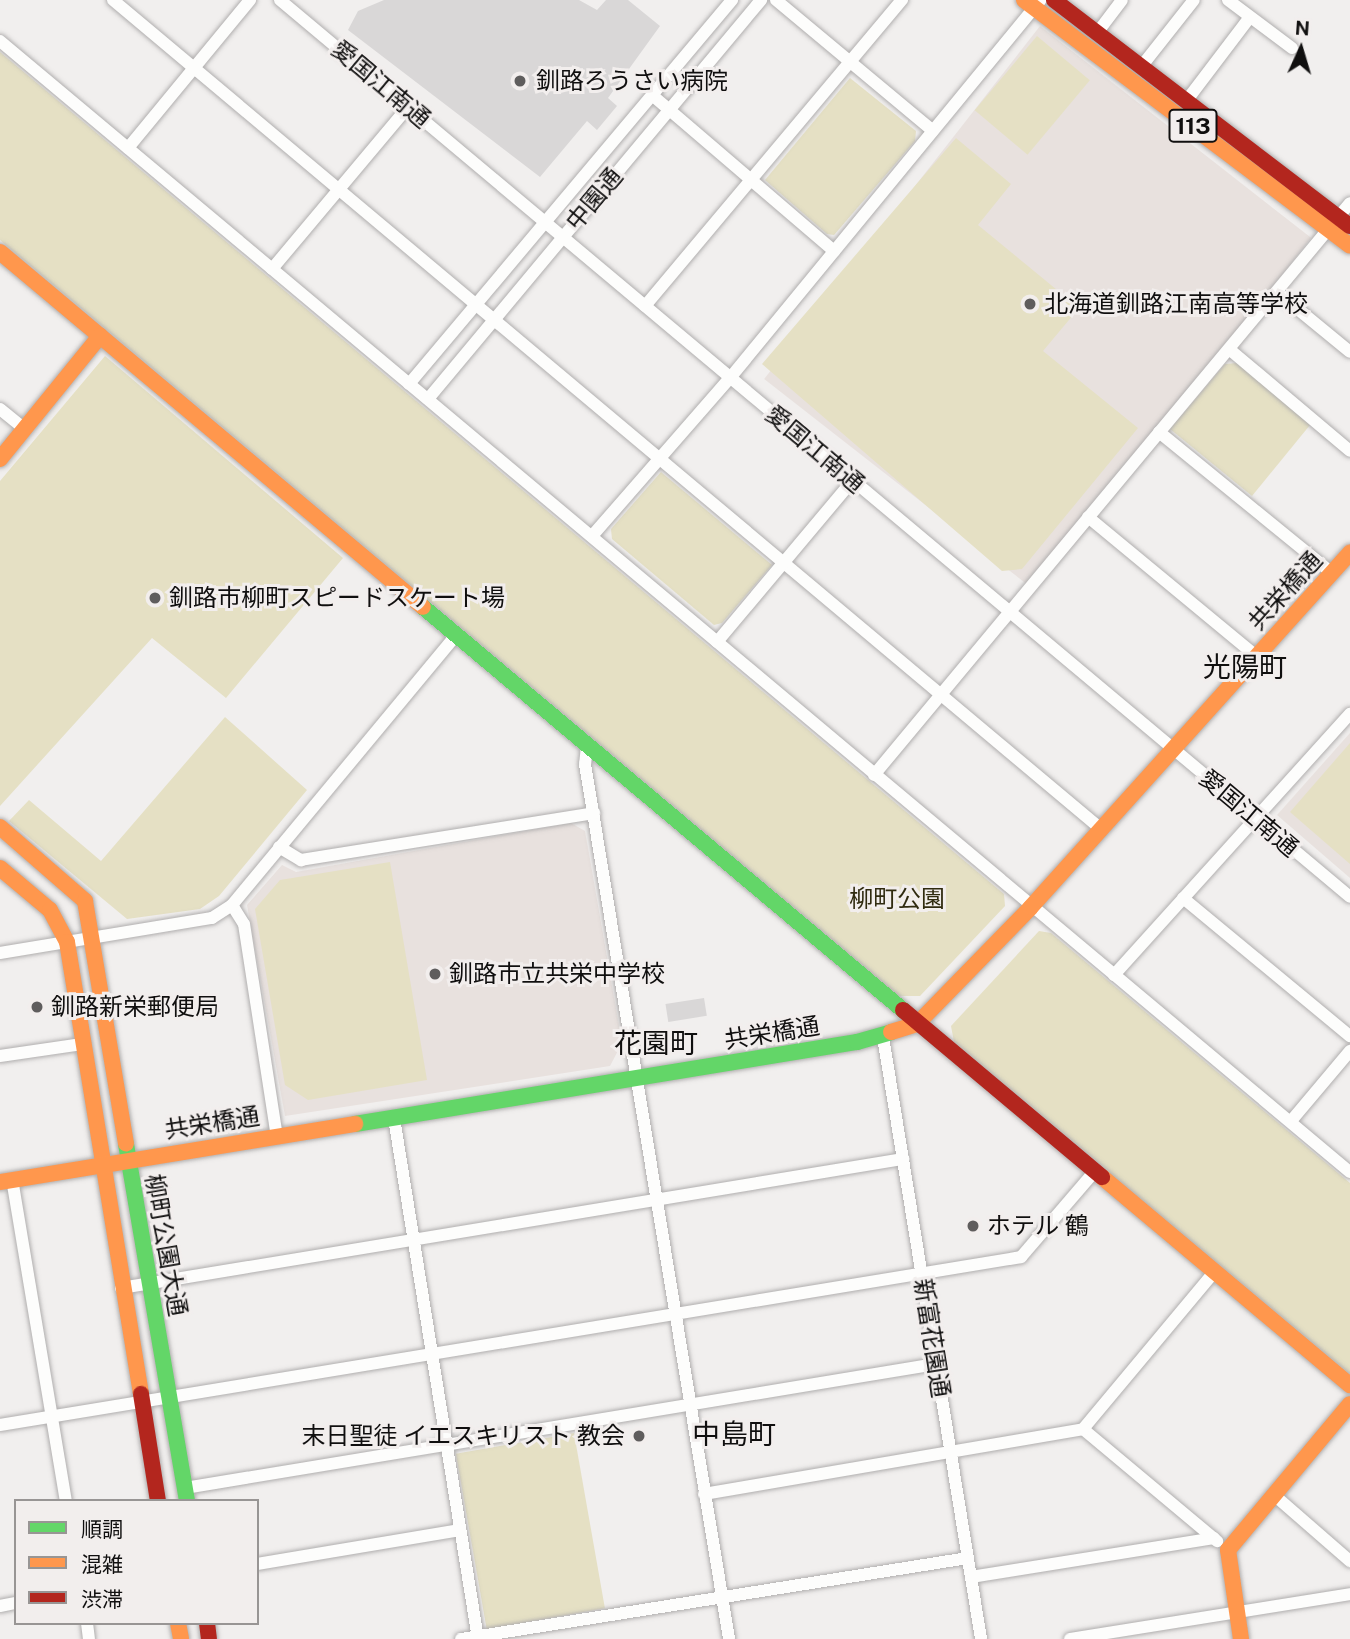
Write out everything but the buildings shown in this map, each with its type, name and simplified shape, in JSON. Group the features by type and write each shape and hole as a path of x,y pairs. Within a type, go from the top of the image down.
{"street":[{"path":"113,0 1101,829"},
{"path":"128,148 250,0"},
{"name":"愛国江南通","path":"280,0 1350,897"},
{"name":"中園通","path":"409,384 732,0"},
{"name":"中園通","path":"428,400 761,0"},
{"path":"776,0 933,131"},
{"path":"645,306 902,0"},
{"name":"113","path":"1054,0 1344,221"},
{"path":"1097,33 1122,0"},
{"path":"1141,67 1194,0"},
{"path":"1228,0 1292,48"},
{"path":"592,536 730,378 933,131 1033,3"},
{"name":"113","path":"1033,3 1350,246"},
{"path":"1187,100 1250,17"},
{"path":"0,41 1350,1172"},
{"path":"652,95 834,251"},
{"path":"272,269 408,107"},
{"path":"874,775 1327,230 1344,221 1350,203"},
{"path":"0,253 1350,1385"},
{"path":"1277,292 1350,352"},
{"path":"0,459 100,336"},
{"path":"1229,349 1350,450"},
{"path":"0,409 24,429"},
{"path":"1159,432 1332,573"},
{"path":"717,642 853,480"},
{"path":"1088,517 1256,656"},
{"name":"共栄橋通","path":"6,1180 883,1037 917,1024 1031,907 1256,656 1348,558"},
{"path":"0,953 212,918 232,905 456,635"},
{"path":"1114,975 1350,713"},
{"path":"587,746 594,813 729,1639"},
{"path":"279,847 301,860 594,813"},
{"name":"柳町公園大通","path":"0,827 79,893 94,938 186,1494"},
{"name":"柳町公園大通","path":"0,868 50,910 67,942 121,1288 158,1499"},
{"path":"1183,898 1350,1036"},
{"path":"232,905 244,924 278,1136"},
{"name":"新富花園通","path":"883,1037 981,1639"},
{"path":"0,1056 82,1044"},
{"path":"1291,1121 1350,1051"},
{"path":"394,1118 478,1638"},
{"path":"121,1288 903,1159"},
{"path":"0,1425 1021,1257 1095,1171"},
{"path":"6,1180 66,1499"},
{"path":"704,1494 1083,1429 1215,1271"},
{"path":"186,1494 447,1444 936,1364"},
{"path":"1228,1550 1350,1404"},
{"path":"1083,1429 1228,1550 1241,1639"},
{"path":"1274,1495 1350,1561"},
{"path":"259,1564 460,1530"},
{"path":"971,1577 1214,1538"},
{"path":"461,1639 968,1558"},
{"path":"1070,1639 1350,1594"}],"shaded area":[{"name":"北海道釧路江南高等学校","path":"1040,26 1311,238 1035,591 764,379"},
{"path":"1350,733 1350,878 1277,815"},
{"name":"釧路市立共栄中学校","path":"571,823 585,831 622,1043 610,1066 285,1116 247,905 282,865 296,872"}],"green space":[{"path":"1037,36 1090,80 1028,155 975,110"},
{"name":"柳町公園","path":"0,52 1004,894 1005,906 920,996 899,996 0,240"},
{"path":"850,78 916,131 915,141 834,235 827,234 765,180"},
{"path":"956,138 1011,184 978,225 1079,308 1043,351 1138,428 1022,569 1002,571 762,364"},
{"name":"釧路市柳町スピードスケート場","path":"105,356 343,558 226,698 152,638 0,806 0,481"},
{"path":"1237,363 1310,425 1252,496 1170,429 1225,364"},
{"path":"661,472 772,565 722,623 714,625 612,539 611,529"},
{"path":"225,717 307,790 219,896 200,909 127,919 9,821 29,800 101,861"},
{"path":"1350,743 1350,864 1290,812"},
{"path":"390,862 427,1080 308,1100 285,1085 255,909 280,880"},
{"path":"1039,931 1051,933 1350,1183 1350,1374 954,1042 951,1026"},
{"path":"574,1433 605,1608 487,1629 456,1454"}],"traffic: fast":[{"path":"423,607 903,1010"},
{"path":"355,1124 857,1042 891,1032"},
{"path":"126,1144 187,1499"}],"traffic: slow":[{"path":"1024,0 1350,246"},
{"path":"0,252 423,607"},
{"path":"0,459 100,336"},
{"path":"891,1032 917,1024 1031,907 1350,553"},
{"path":"0,827 85,901 126,1144"},
{"path":"0,868 50,910 67,942 141,1394"},
{"path":"0,1182 355,1124"},
{"path":"1102,1177 1350,1385"},
{"path":"1241,1639 1228,1550 1350,1404"},
{"path":"178,1625 181,1639"}],"traffic: jam":[{"path":"1054,0 1350,226"},
{"path":"903,1010 1102,1177"},
{"path":"141,1394 158,1499"},
{"path":"207,1625 209,1639"}],"place":[{"name":"釧路ろうさい病院","path":"520,81"},
{"name":"北海道釧路江南高等学校","path":"1030,304"},
{"name":"釧路市柳町スピードスケート場","path":"155,598"},
{"name":"釧路市立共栄中学校","path":"435,974"},
{"name":"釧路新栄郵便局","path":"37,1007"},
{"name":"ホテル 鶴","path":"973,1226"},
{"name":"末日聖徒 イエスキリスト 教会","path":"639,1436"}],"district":[{"name":"光陽町","path":"1245,667"},
{"name":"花園町","path":"656,1043"},
{"name":"中島町","path":"734,1434"}]}
